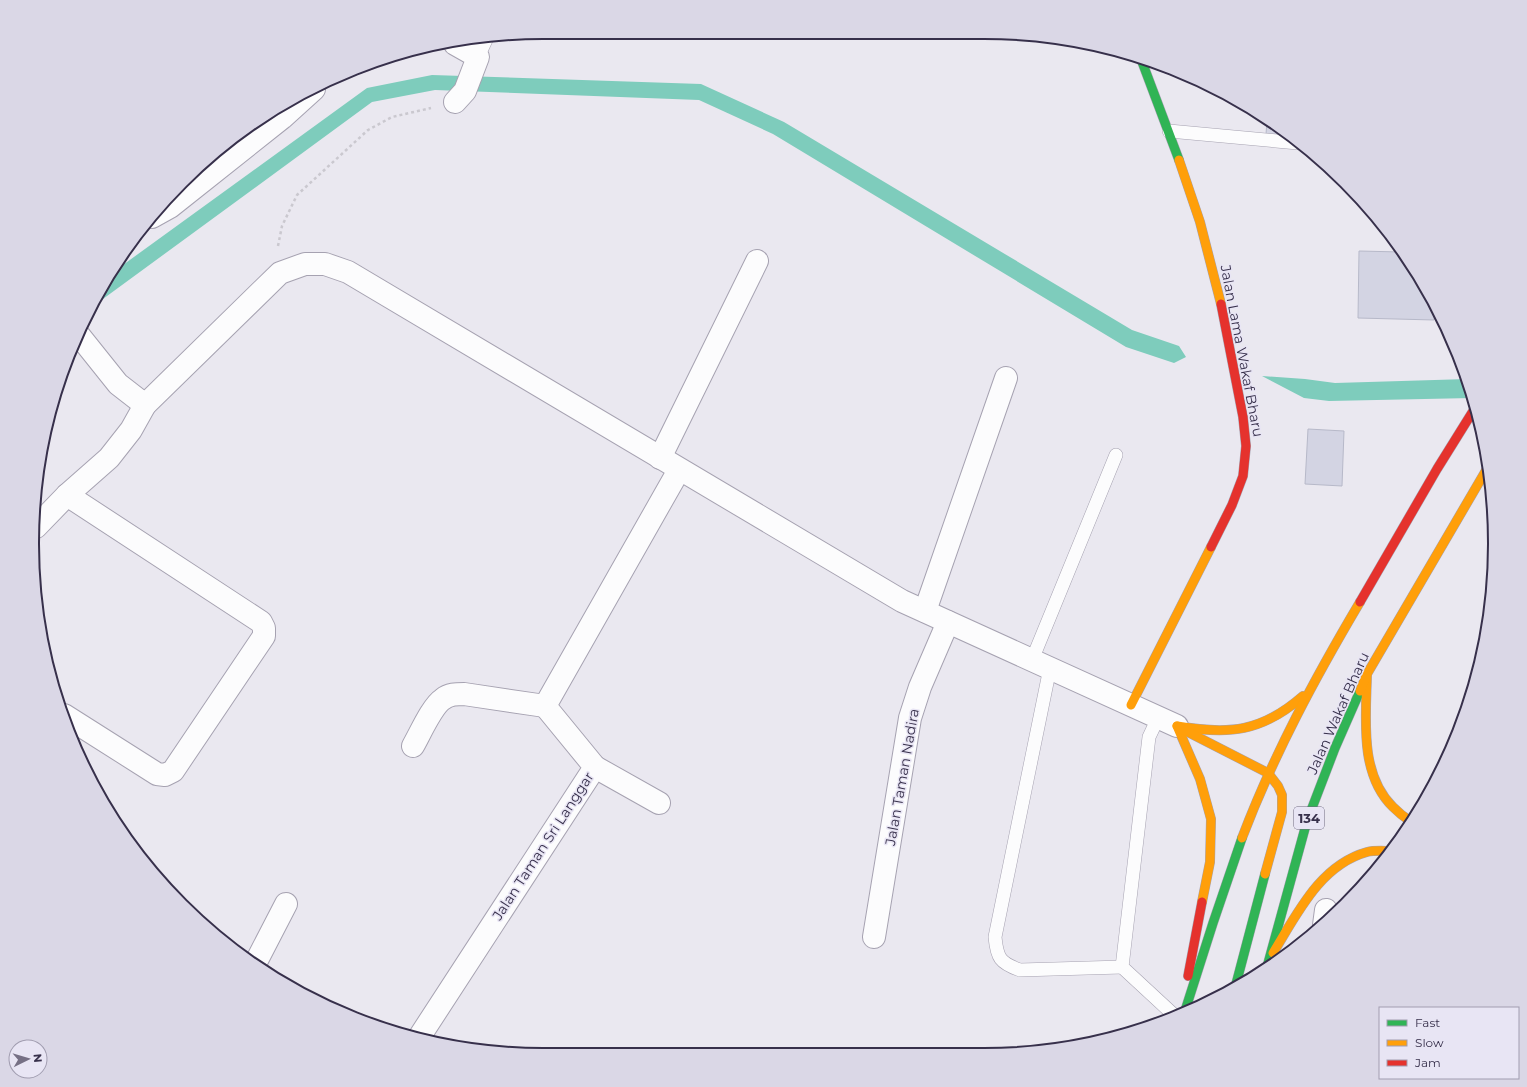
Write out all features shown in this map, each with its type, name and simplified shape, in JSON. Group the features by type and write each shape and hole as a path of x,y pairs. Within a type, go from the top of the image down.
{"street":[{"path":"457,47 471,72"},
{"name":"Jalan Lama Wakaf Bharu","path":"1131,705 1232,505 1243,476 1246,446 1243,417 1218,292 1200,222 1169,131 1143,65"},
{"path":"165,210 276,123 299,103"},
{"path":"660,458 757,261"},
{"path":"40,523 67,495 108,458 131,430 145,406 280,273 305,264 325,264 348,272 880,589 948,622 1177,726 1268,773 1276,781 1281,790 1284,801 1237,979"},
{"path":"82,339 118,384 145,406"},
{"path":"925,611 1006,378"},
{"path":"1185,1006 1235,854 1268,773 1295,716 1471,414"},
{"path":"413,746 435,708 442,699 452,694 464,694 545,706 679,470"},
{"name":"Jalan Wakaf Bharu","path":"1269,959 1307,821 1335,748 1367,674 1483,475"},
{"path":"67,495 261,622 264,628 264,636 173,771 165,775 157,774 71,719"},
{"name":"Jalan Taman Nadira","path":"874,937 910,718 920,687 948,622"},
{"path":"1367,674 1367,738 1370,768 1380,793 1398,814 1406,819"},
{"path":"1177,726 1214,731 1241,729 1253,726 1265,722 1290,708 1310,690"},
{"name":"Jalan Taman Sri Langgar","path":"422,1033 595,767 545,706"},
{"path":"1177,726 1200,780 1211,819 1210,862 1187,978 1184,1007"},
{"path":"595,767 659,803"},
{"path":"1272,957 1311,894 1330,872 1348,859 1368,852 1384,851"},
{"path":"258,959 286,904"}],"lane":[{"path":"1169,131 1290,142"},
{"path":"1116,455 1041,664 995,937 996,952 1005,965 1020,970 1122,966 1171,1012"},
{"path":"1122,966 1149,737 1158,718"}],"path":[{"path":"280,273 277,251 282,226 297,195 368,130 471,72"}],"shaded area":[{"path":"432,75 701,84 784,122 1132,330 1179,346 1186,357 1174,363 1126,347 773,134 699,100 435,90 372,102 102,299 123,265 367,88"},
{"path":"1262,376 1335,383 1460,379 1466,398 1329,401 1304,398"}],"building":[{"path":"1267,126 1280,135 1266,134"},
{"path":"1359,251 1395,252 1434,317 1434,320 1358,318"},
{"path":"1308,429 1344,431 1342,486 1305,484"}],"traffic: fast":[{"path":"1143,65 1179,160"},
{"path":"1269,959 1307,821 1335,748 1360,691"},
{"path":"1187,1005 1242,838"},
{"path":"1237,979 1265,874"}],"traffic: slow":[{"path":"1179,160 1200,222 1221,304"},
{"path":"1360,691 1367,674 1483,475"},
{"path":"1131,705 1211,547"},
{"path":"1242,838 1254,807 1296,717 1360,602"},
{"path":"1367,674 1367,745 1374,778 1382,794 1393,807 1406,818"},
{"path":"1177,726 1213,730 1244,728 1259,724 1273,717 1288,708 1303,696"},
{"path":"1177,726 1200,779 1211,819 1210,862 1202,902"},
{"path":"1180,728 1268,773 1278,786 1282,795 1282,812 1265,874"},
{"path":"1273,953 1301,907 1323,879 1350,858 1367,852 1384,851"}],"traffic: jam":[{"path":"1211,547 1232,505 1243,476 1246,446 1243,417 1221,304"},
{"path":"1360,602 1437,469 1471,414"},
{"path":"1188,976 1202,902"}]}
